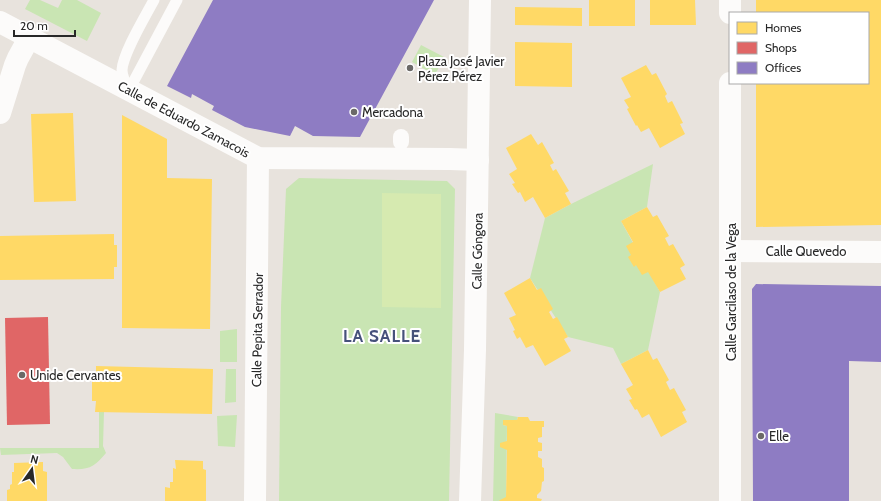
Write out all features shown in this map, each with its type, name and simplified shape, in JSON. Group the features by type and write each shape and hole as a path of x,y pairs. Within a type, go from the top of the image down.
{"street":[{"name":"Calle Góngora","path":"470,501 475,350 480,0"},
{"path":"730,0 730,12"},
{"name":"Calle de Eduardo Zamacois","path":"0,22 258,158 478,160"},
{"path":"0,113 15,65 29,38"},
{"name":"Calle Garcilaso de la Vega","path":"730,84 730,501"},
{"name":"Calle Pepita Serrador","path":"254,501 258,158"},
{"name":"Calle Quevedo","path":"731,251 881,252"}],"lane":[{"path":"129,90 122,72 123,65 131,44 154,0"},
{"path":"129,90 177,0"}],"green space":[{"path":"30,0 40,0 58,8 62,0 77,0 101,13 87,41 25,9"},
{"path":"421,45 444,57 435,75 412,62"},
{"path":"653,164 647,207 621,221 660,292 648,350 621,364 613,348 568,337 530,278 545,218"},
{"path":"299,178 447,181 455,189 449,501 279,501 281,307 286,189"},
{"path":"382,193 441,194 441,308 382,307"},
{"path":"237,329 237,362 220,362 220,331"},
{"path":"226,369 236,369 236,402 225,403"},
{"path":"99,412 104,412 103,446 106,453 99,461 88,468 72,469 63,457 57,453 1,455 0,448 99,448"},
{"path":"495,413 518,417 517,420 503,420 503,425 507,426 506,501 493,501"},
{"path":"237,415 235,447 218,446 217,416"}],"building: Homes":[{"path":"589,0 635,0 635,26 589,26"},
{"path":"650,0 695,0 696,25 650,25"},
{"path":"756,0 881,0 881,225 756,227 756,84 869,84 869,12 756,12"},
{"path":"515,7 582,8 582,26 515,25"},
{"path":"515,42 572,43 572,87 515,86"},
{"path":"646,65 652,75 656,73 667,94 665,96 668,103 672,101 683,123 680,124 685,134 660,148 649,128 641,132 637,125 636,126 624,100 631,97 621,78"},
{"path":"73,113 76,201 34,202 31,114"},
{"path":"122,115 167,139 167,178 212,179 210,329 122,328"},
{"path":"531,134 538,145 542,142 554,163 550,165 553,171 556,169 569,191 565,193 571,204 545,218 533,197 525,202 520,192 518,193 512,184 515,183 509,174 517,169 506,148"},
{"path":"647,207 653,217 657,215 669,236 665,238 669,246 673,244 685,265 680,268 686,279 660,292 648,272 642,275 636,265 634,267 628,257 631,255 626,246 633,242 621,221"},
{"path":"114,234 114,245 117,245 117,267 114,267 114,279 0,280 0,236"},
{"path":"530,278 537,290 541,288 553,309 549,312 553,319 557,317 568,337 564,339 571,351 545,366 533,345 526,348 520,337 517,339 513,331 515,330 509,318 516,315 504,293"},
{"path":"648,350 653,360 657,358 669,380 666,382 670,390 674,388 686,410 682,412 687,422 661,437 649,414 642,418 637,409 635,410 629,400 632,399 626,389 633,385 621,364"},
{"path":"96,366 213,369 212,414 95,412 96,401 92,401 92,379 96,379"},
{"path":"518,417 528,417 530,421 544,421 544,427 542,427 542,437 538,438 538,442 542,443 542,451 538,451 538,457 542,459 542,467 544,468 544,481 542,482 541,491 537,495 537,498 542,499 541,501 499,501 506,497 507,450 500,447 500,443 507,441 507,426 503,425 503,420 517,420"},
{"path":"175,460 203,461 203,469 206,470 206,501 165,501 165,487 170,488 170,482 173,482 173,468 176,469"},
{"path":"43,462 43,471 47,472 47,501 7,501 7,490 10,489 10,485 12,484 14,463"}],"building: Shops":[{"path":"48,317 50,424 7,425 5,318"}],"building: Offices":[{"path":"213,0 434,0 360,137 313,136 295,126 290,136 245,127 212,110 214,106 192,94 191,98 167,86"},
{"path":"756,284 881,286 881,362 849,361 849,501 753,501 752,289"}],"place":[{"name":"Plaza José Javier Pérez Pérez","path":"410,68"},
{"name":"Mercadona","path":"354,112"},
{"name":"Unide Cervantes","path":"22,375"},
{"name":"Elle","path":"761,436"}],"district":[{"name":"LA SALLE","path":"382,336"}]}
